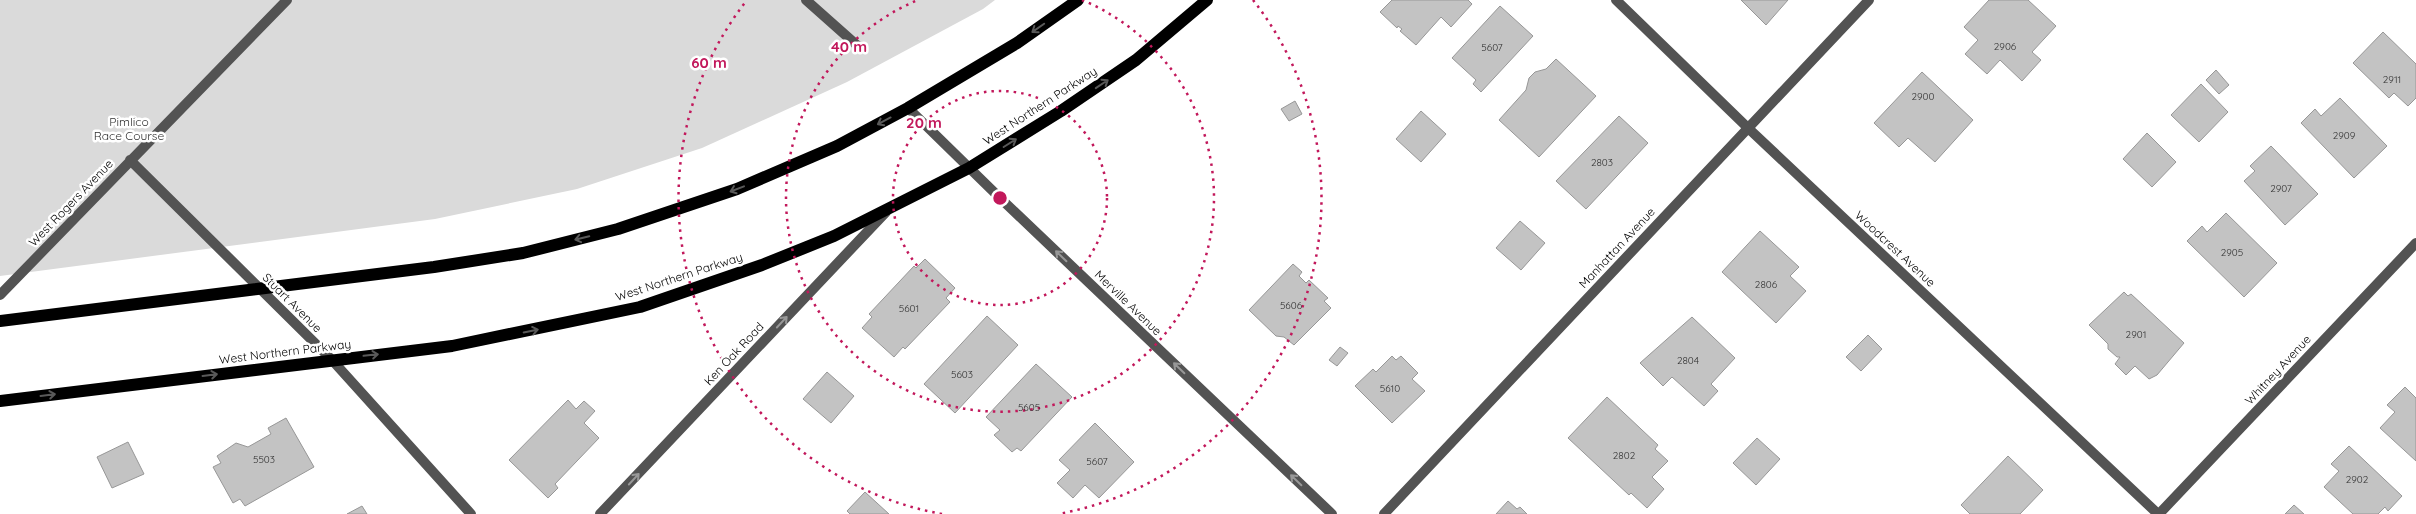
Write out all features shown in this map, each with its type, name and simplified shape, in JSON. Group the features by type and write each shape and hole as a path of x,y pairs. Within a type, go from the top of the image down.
{"main road":[{"path":"0,321 261,289 523,253 618,229 737,189 837,146 908,108 1017,43 1078,0"},
{"name":"West Northern Parkway","path":"0,401 452,346 640,307 762,265 834,236 886,212 969,168 1061,111 1136,60 1207,0"}],"street":[{"name":"West Rogers Avenue","path":"0,295 287,0"},
{"path":"806,0 860,48"},
{"name":"Woodcrest Avenue","path":"1616,0 1748,128 2158,514"},
{"name":"Manhattan Avenue","path":"1384,514 1869,0"},
{"name":"Merville Avenue","path":"908,108 1332,514"},
{"name":"Stuart Avenue","path":"130,160 332,360 471,514"},
{"name":"Ken Oak Road","path":"600,514 886,212"},
{"name":"Whitney Avenue","path":"2158,514 2416,243"}],"green space":[{"name":"Pimlico Race Course","path":"0,0 995,0 983,9 847,82 702,148 577,189 435,219 0,276"}],"building":[{"path":"1392,0 1468,0 1472,4 1451,27 1441,17 1416,45 1400,31 1402,29 1398,26 1397,28 1380,12"},
{"path":"1741,0 1788,0 1766,25"},
{"path":"1989,0 2028,0 2056,26 2032,52 2041,60 2022,81 2000,60 1987,74 1965,54 1978,40 1964,27"},
{"path":"1500,6 1533,36 1481,92 1473,84 1476,80 1452,58"},
{"path":"2383,32 2416,64 2416,98 2408,106 2394,93 2389,98 2353,63"},
{"path":"1556,59 1596,96 1539,157 1499,120 1526,90 1529,78 1535,72 1546,69"},
{"path":"2216,70 2229,85 2219,94 2206,80"},
{"path":"1922,72 1973,120 1935,162 1908,138 1899,147 1874,123"},
{"path":"2201,84 2228,112 2199,142 2171,115"},
{"path":"2340,98 2387,146 2354,178 2301,123 2315,109 2321,116"},
{"path":"1295,101 1302,114 1289,121 1281,109"},
{"path":"1421,111 1446,134 1421,162 1396,139"},
{"path":"1619,116 1648,143 1586,209 1556,181"},
{"path":"2147,133 2176,162 2152,187 2123,159"},
{"path":"2271,146 2318,194 2285,225 2244,181 2255,171 2250,166"},
{"path":"2226,213 2277,263 2244,297 2187,241 2202,226 2207,232"},
{"path":"1520,221 1545,243 1521,270 1496,248"},
{"path":"1760,231 1799,267 1790,276 1806,291 1776,323 1722,272"},
{"path":"925,259 955,288 946,298 950,302 905,349 903,347 894,357 862,328 872,317 869,314 914,266 916,268"},
{"path":"1293,264 1302,272 1299,276 1306,283 1309,280 1328,298 1324,301 1331,308 1294,345 1284,337 1276,336 1249,310"},
{"path":"2124,292 2128,296 2131,294 2184,343 2157,375 2149,379 2135,366 2126,375 2115,364 2120,357 2117,357 2108,349 2108,344 2089,325"},
{"path":"987,316 1018,345 955,413 924,384"},
{"path":"1692,317 1735,358 1711,384 1718,391 1704,406 1672,377 1663,386 1640,363"},
{"path":"1868,335 1882,349 1861,371 1846,357"},
{"path":"1340,347 1348,353 1337,366 1329,360"},
{"path":"1392,356 1396,360 1401,356 1418,373 1412,379 1425,391 1392,423 1355,386 1373,369 1376,372"},
{"path":"1036,364 1072,397 1021,451 1017,448 1012,452 994,435 1000,430 986,417"},
{"path":"827,372 854,396 831,423 803,399"},
{"path":"2405,387 2416,398 2416,461 2380,428 2395,412 2387,405"},
{"path":"1607,397 1658,445 1655,449 1668,461 1652,477 1664,489 1647,508 1631,493 1629,495 1568,438"},
{"path":"568,400 576,409 584,401 595,411 584,423 599,438 555,484 558,488 548,498 509,460"},
{"path":"286,418 314,467 245,506 240,499 233,503 213,467 221,463 217,456 236,443 248,447 271,434 268,428"},
{"path":"1095,423 1134,462 1099,498 1085,485 1073,498 1057,483 1070,470 1059,460"},
{"path":"1757,438 1780,459 1756,485 1733,463"},
{"path":"128,442 144,474 112,488 97,457"},
{"path":"2349,446 2402,496 2388,511 2385,507 2378,514 2353,514 2324,487 2339,471 2331,464"},
{"path":"2008,456 2043,490 2020,514 1970,514 1961,505"},
{"path":"865,492 889,514 850,514 847,511"},
{"path":"1508,501 1517,509 1520,507 1527,514 1496,514"},
{"path":"2294,505 2304,514 2285,514"},
{"path":"362,506 367,514 347,514"}]}
